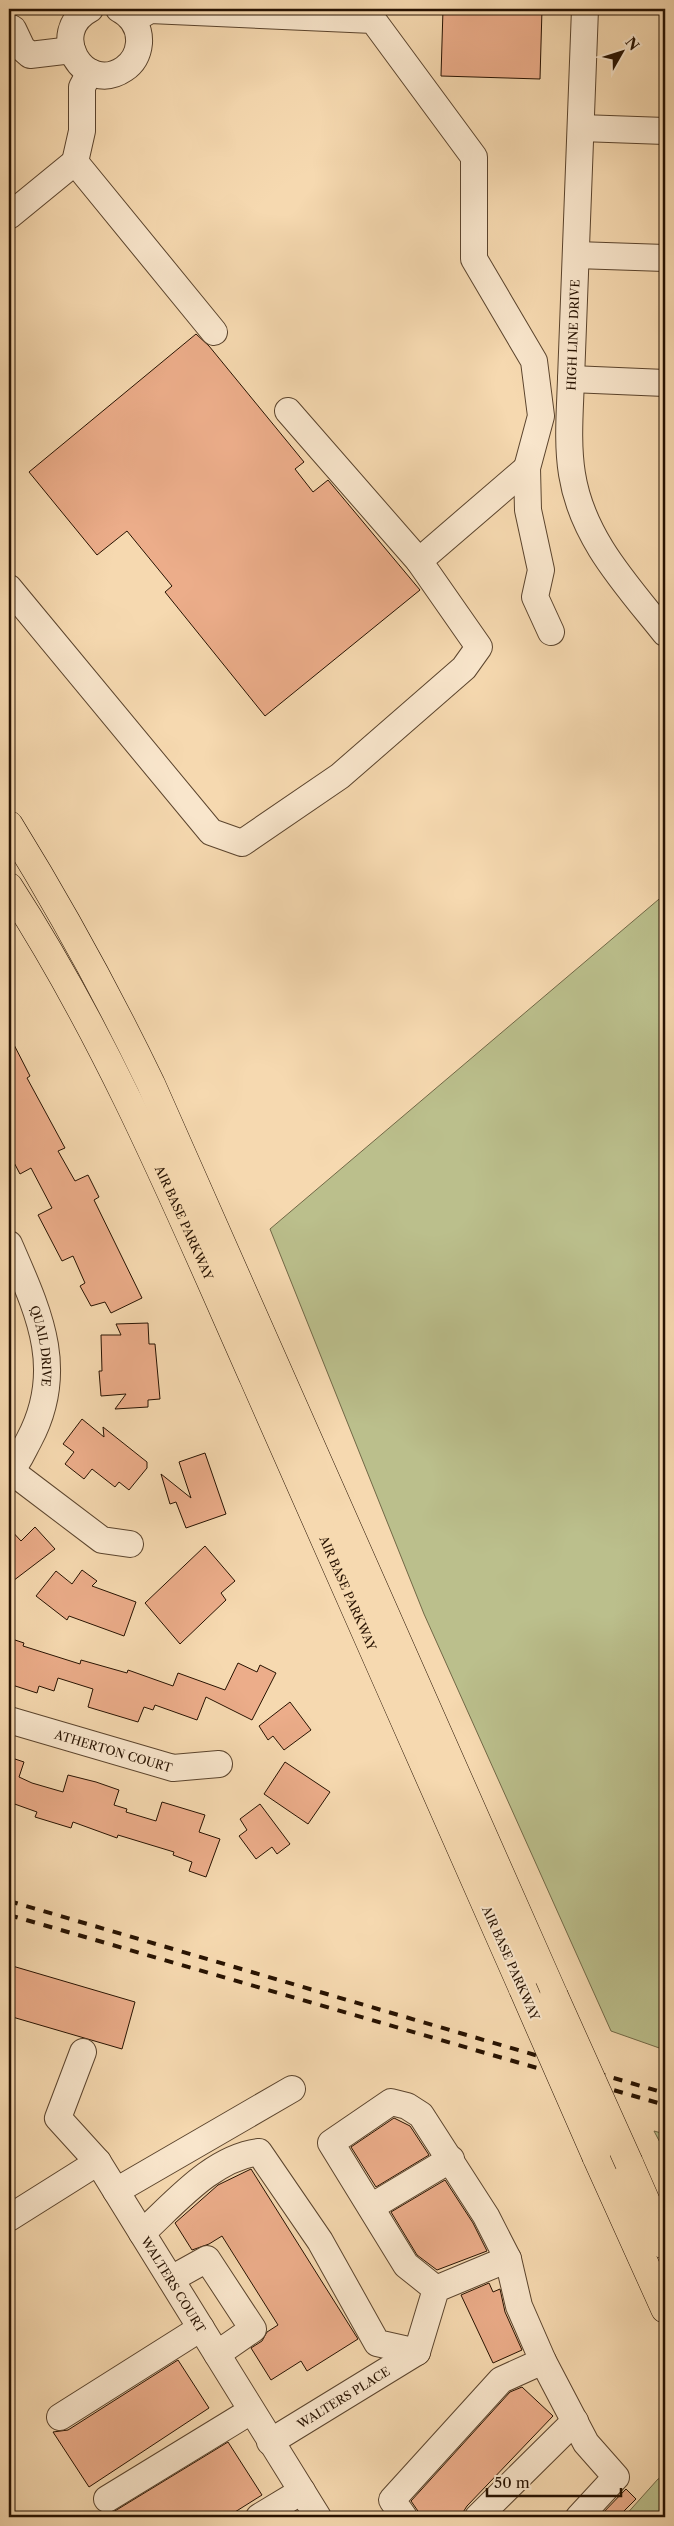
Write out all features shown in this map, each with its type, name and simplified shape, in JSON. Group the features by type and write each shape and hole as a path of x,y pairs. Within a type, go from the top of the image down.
{"main road":[{"name":"AIR BASE PARKWAY","path":"9,825 63,915 115,1010 151,1084 665,2245"},
{"name":"AIR BASE PARKWAY","path":"9,887 90,1024 162,1172 596,2156 665,2308"}],"street":[{"name":"HIGH LINE DRIVE","path":"585,9 571,379 570,440 572,473 587,527 600,551 665,632"},
{"path":"82,11 71,31 72,50 76,59 90,72 110,75 128,66 134,58 139,44 137,28 126,14 150,10 373,20 474,157 474,258 534,361 540,416 528,468 528,510 541,570 535,596 551,632"},
{"path":"9,28 13,29 22,48 30,55 72,50"},
{"path":"9,216 75,162 82,131 82,87 90,72"},
{"path":"580,128 665,131"},
{"path":"75,162 214,332"},
{"path":"576,255 665,258"},
{"path":"571,379 665,383"},
{"path":"9,588 211,832 242,843 340,776 464,668 479,647 419,561 288,411"},
{"path":"419,561 528,468"},
{"name":"QUAIL DRIVE","path":"9,1244 38,1313 48,1355 47,1391 37,1425 10,1472"},
{"path":"10,1472 102,1540 130,1544"},
{"name":"ATHERTON COURT","path":"9,1720 173,1768 219,1764"},
{"name":"WALTERS COURT","path":"83,2052 58,2118 98,2162 318,2517"},
{"path":"116,2191 292,2089"},
{"path":"436,2289 406,2265 331,2143 391,2102 407,2106 421,2115 486,2216 508,2259 519,2306 543,2361 586,2443 616,2477 579,2517"},
{"path":"142,2233 208,2174 244,2154 259,2152 320,2241 377,2343 417,2352 436,2289"},
{"path":"371,2207 451,2159"},
{"path":"9,2218 98,2162"},
{"path":"171,2279 207,2259 253,2329 217,2354"},
{"path":"436,2289 508,2259"},
{"path":"60,2418 201,2328"},
{"name":"WALTERS PLACE","path":"270,2442 417,2352"},
{"path":"404,2517 392,2500 501,2380 543,2361"},
{"path":"107,2499 251,2411"},
{"path":"478,2517 575,2421"},
{"path":"259,2517 302,2491"}],"green space":[{"path":"665,894 665,2050 611,2031 424,1614 270,1229"},
{"path":"654,2131 665,2134 665,2152"},
{"path":"665,2476 665,2517 624,2517 658,2479"}],"building":[{"path":"443,9 542,9 540,79 441,76"},
{"path":"196,334 209,346 304,462 295,469 313,492 328,480 420,590 265,716 165,592 172,586 127,531 97,555 29,472"},
{"path":"9,1035 30,1076 27,1078 65,1148 58,1151 75,1181 88,1175 99,1197 94,1200 142,1298 111,1313 105,1302 91,1306 80,1286 85,1283 73,1256 62,1261 38,1215 52,1208 31,1168 20,1174 9,1153"},
{"path":"148,1323 149,1344 155,1344 160,1399 148,1400 148,1407 115,1409 126,1394 101,1396 99,1371 102,1371 101,1335 121,1335 116,1324"},
{"path":"82,1419 104,1437 103,1427 147,1462 147,1468 129,1490 119,1482 115,1487 92,1469 84,1479 65,1464 74,1452 63,1444"},
{"path":"205,1453 226,1514 186,1528 176,1502 170,1504 161,1474 191,1498 179,1462"},
{"path":"35,1527 55,1549 9,1584 9,1528 21,1541"},
{"path":"205,1546 235,1581 221,1593 226,1600 180,1644 145,1603"},
{"path":"82,1570 97,1581 92,1586 136,1602 124,1636 69,1616 67,1620 36,1596 56,1571 72,1584"},
{"path":"9,1638 24,1643 23,1646 80,1664 81,1660 127,1673 128,1670 173,1686 178,1673 225,1690 238,1663 257,1672 260,1665 276,1673 252,1720 206,1697 197,1720 155,1705 153,1710 144,1707 138,1722 88,1707 93,1689 58,1678 54,1691 39,1686 37,1693 9,1684"},
{"path":"290,1702 311,1730 284,1750 273,1736 268,1740 259,1726"},
{"path":"9,1757 24,1762 19,1777 32,1783 63,1792 68,1775 96,1782 119,1790 114,1805 127,1809 126,1812 156,1821 162,1802 205,1815 199,1832 220,1839 206,1877 189,1871 192,1862 173,1855 174,1852 118,1835 117,1838 73,1822 71,1828 35,1817 37,1812 9,1802"},
{"path":"285,1762 330,1792 308,1824 264,1794"},
{"path":"260,1804 290,1844 277,1854 272,1847 256,1859 239,1836 247,1830 240,1819"},
{"path":"9,1965 135,2002 122,2049 9,2016"},
{"path":"394,2118 410,2126 429,2155 376,2187 351,2147"},
{"path":"251,2169 358,2339 307,2371 301,2361 271,2380 251,2348 262,2341 267,2332 278,2325 222,2236 209,2244 192,2250 175,2223 218,2185"},
{"path":"445,2180 473,2223 487,2251 437,2270 417,2255 391,2212"},
{"path":"489,2283 493,2292 500,2289 505,2312 522,2350 493,2363 461,2295"},
{"path":"178,2360 209,2408 89,2487 53,2432 68,2430"},
{"path":"522,2387 553,2416 467,2506 460,2517 422,2517 411,2501 510,2392"},
{"path":"228,2442 262,2495 227,2517 105,2517"},
{"path":"626,2489 636,2499 618,2517 599,2517"}],"waterway":[{"path":"657,2517 665,2509"}],"railway":[{"path":"9,1901 665,2093"},
{"path":"9,1915 665,2105"}]}
